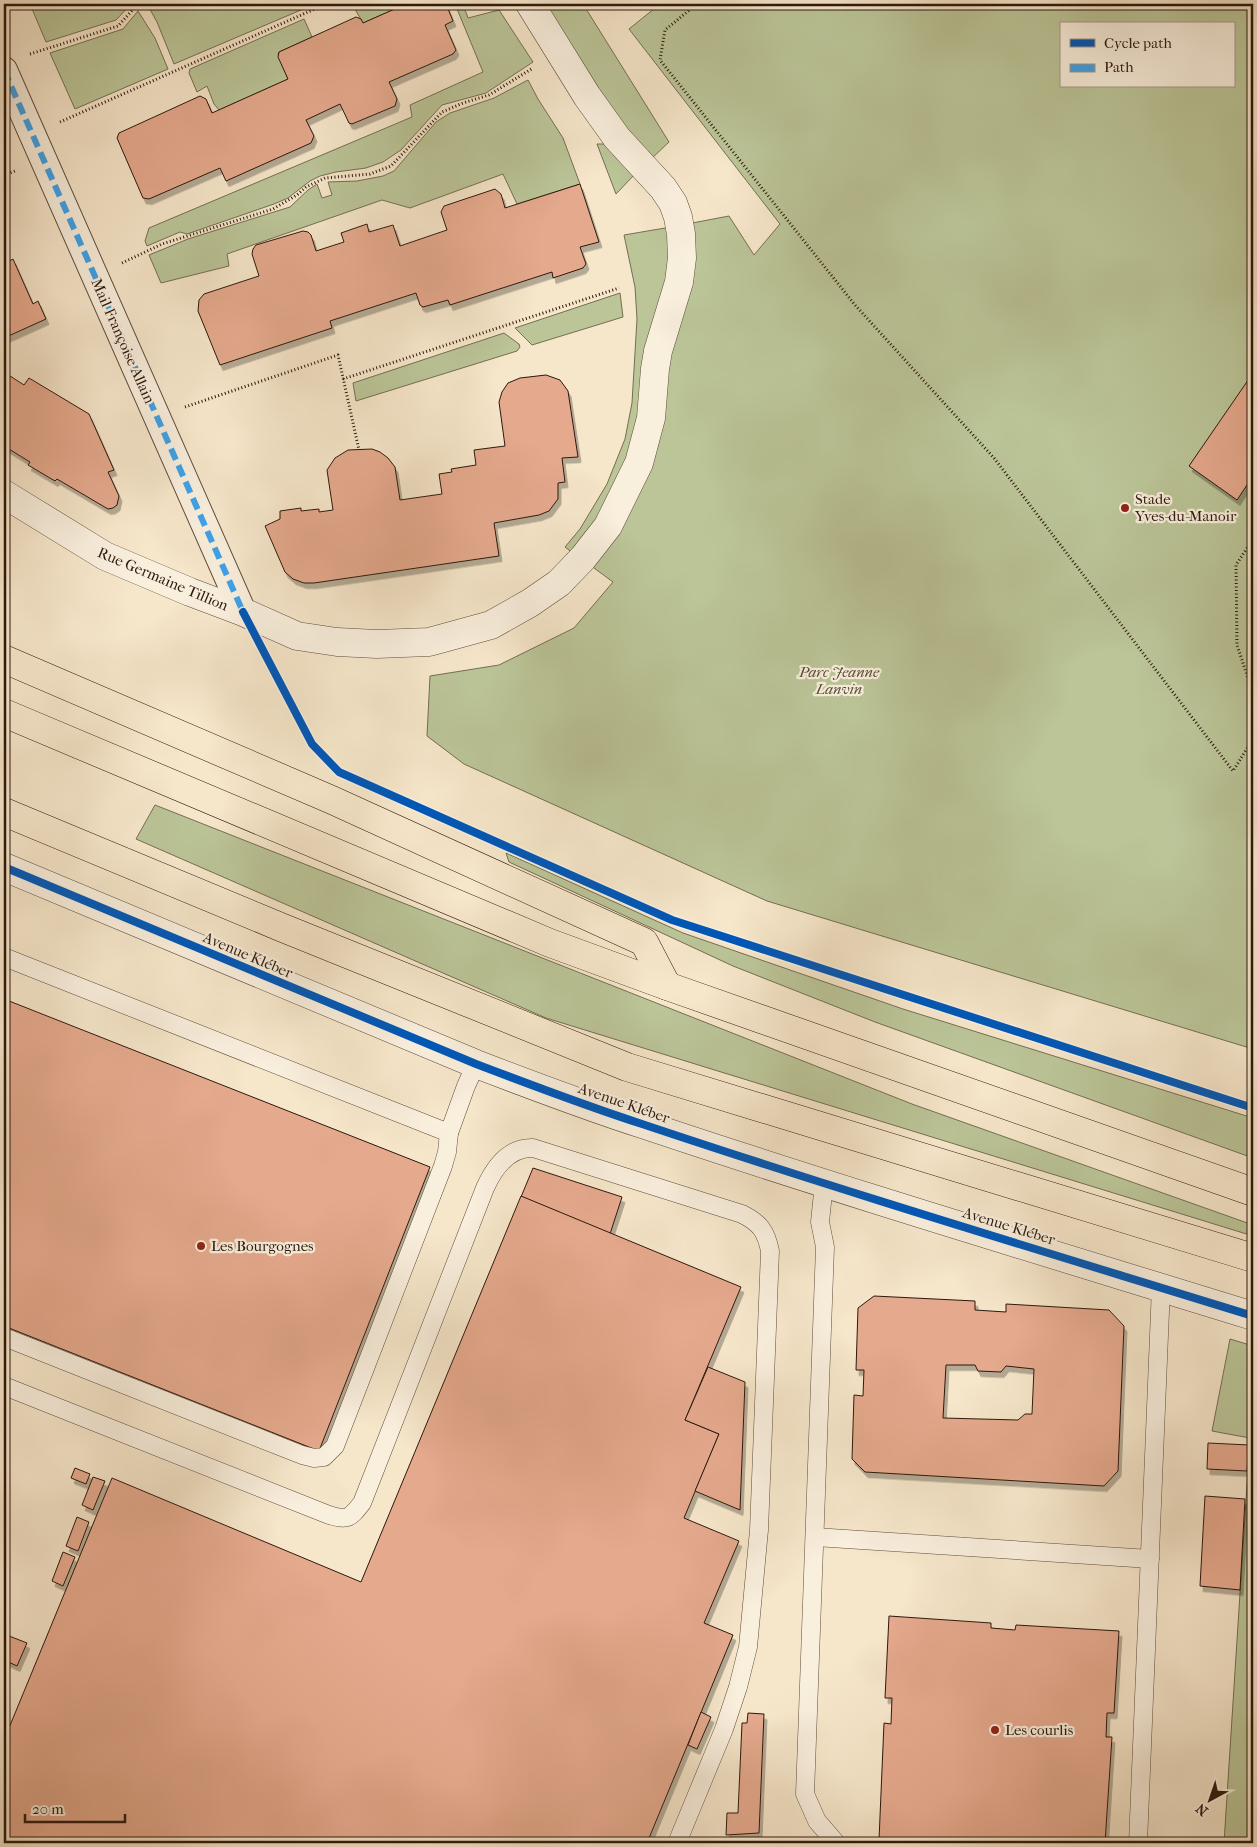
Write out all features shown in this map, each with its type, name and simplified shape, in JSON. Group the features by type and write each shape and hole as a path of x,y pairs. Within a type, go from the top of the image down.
{"highway":[{"path":"4,659 332,800 644,942 666,986"},
{"path":"4,713 550,943 666,986 1253,1192"},
{"path":"4,812 627,1068 1253,1258"}],"street":[{"name":"Rue Germaine Tillion","path":"4,494 105,556 297,636 337,642 377,644 429,642 491,625 530,603 559,583 583,558 608,526 639,464 651,418 658,351 679,282 682,258 680,226 673,203 663,188 617,138 587,96 530,4"},
{"name":"Mail Françoise Allain","path":"13,63 33,136 243,612"},
{"name":"Avenue Kléber","path":"4,867 476,1064 641,1124 824,1183 1253,1316"}],"lane":[{"path":"4,957 449,1133"},
{"path":"4,1337 302,1455 314,1458 324,1457 335,1446 443,1166 449,1133 476,1064"},
{"path":"4,1386 342,1519 350,1516 362,1503 485,1188 492,1174 509,1156 524,1147 533,1148 742,1214 754,1220 767,1236 770,1251 759,1530 748,1646 738,1687 724,1729 677,1843"},
{"path":"824,1183 820,1222 825,1247 805,1794 817,1821 836,1843"},
{"path":"1138,1843 1161,1287"},
{"path":"814,1537 1150,1559"}],"path":[{"path":"13,63 49,46 118,26 138,4"},
{"path":"33,136 79,113 326,4"},
{"path":"696,4 665,30 660,60 855,305 994,458 1233,770 1253,739"},
{"path":"142,253 162,244 273,209 325,178 370,174 381,171 391,166 442,112 489,95 535,66"},
{"path":"343,379 619,288"},
{"path":"206,399 338,355 359,450"},
{"path":"1253,539 1236,565 1237,645 1253,693"}],"green space":[{"path":"30,4 131,4 116,20 46,42"},
{"path":"147,4 315,4 174,64 157,22"},
{"path":"352,4 406,4 363,23"},
{"path":"455,4 463,4 468,18 499,10 533,62 486,93 442,105 401,150 383,162 366,168 320,176 310,181 288,198 274,204 187,234 180,232 147,246 145,241 149,228 412,117 410,105 483,72"},
{"path":"540,4 583,4 669,142 650,160 606,105"},
{"name":"Parc Jeanne Lanvin","path":"660,4 1253,4 1253,1049 767,901 464,764 427,736 430,676 499,665 574,628 613,582 590,565 612,539 687,224 729,216 754,255 780,224 629,29"},
{"path":"138,11 155,38 168,69 75,109 50,53 123,29"},
{"path":"304,19 312,37 278,54 288,79 219,110 214,104 207,86 197,92 189,73 190,69"},
{"path":"528,80 563,138 580,184 517,204 503,174 410,208 382,200 227,254 229,266 161,283 149,255 188,239 290,207 317,184 322,198 332,195 328,182 357,181 383,176 394,171 436,122 450,113 494,98"},
{"path":"597,144 609,144 636,173 616,194"},
{"path":"671,227 674,253 639,429 615,493 574,554 565,547 580,529 607,484 625,439 632,403 637,319 635,287 624,235"},
{"path":"620,293 623,317 532,345 515,328"},
{"path":"504,333 519,344 520,347 517,351 356,401 353,383"},
{"path":"155,805 912,1104 1253,1225 1253,1236 546,1018 136,839"},
{"path":"506,853 683,933 903,1009 1253,1118 1253,1158 875,1022 733,966 509,862"},
{"path":"1230,1339 1253,1346 1253,1843 1224,1843 1250,1438 1212,1431"}],"building":[{"path":"406,4 446,4 453,21 445,25 456,50 453,54 389,82 397,99 395,106 352,124 349,123 340,104 306,120 314,136 311,143 226,181 220,168 149,199 143,198 117,138 119,133 200,96 206,99 212,113 288,79 278,57 279,52 356,17 361,19 363,23"},
{"path":"580,184 599,242 580,247 586,264 583,268 553,278 552,272 450,305 448,300 423,307 420,305 416,293 330,321 332,328 220,365 198,311 199,300 204,294 259,276 252,254 256,245 303,231 311,235 316,251 344,242 341,233 367,224 369,232 393,225 400,246 447,230 441,212 444,206 495,189 501,194 505,208"},
{"path":"13,259 33,304 38,301 46,319 4,338 4,264"},
{"path":"4,372 24,385 29,378 89,414 114,470 108,472 119,496 117,505 108,509 57,479 55,481 28,465 30,462 4,446"},
{"path":"1253,373 1253,476 1237,500 1189,466"},
{"path":"546,375 560,380 568,391 578,457 562,458 565,482 558,483 558,499 549,511 539,515 494,523 499,556 314,583 304,583 293,579 285,572 265,526 280,519 280,511 301,508 301,511 319,509 319,512 333,510 327,470 335,458 348,450 372,449 388,458 395,467 400,500 442,494 439,474 452,472 451,469 476,465 474,450 505,446 499,402 502,392 508,383 520,378"},
{"name":"Les Bourgognes","path":"4,999 430,1167 319,1451 4,1326"},
{"path":"533,1168 622,1197 610,1234 521,1197"},
{"path":"521,1196 741,1287 685,1420 719,1434 684,1518 739,1541 704,1623 733,1635 647,1843 4,1843 4,1740 112,1478 361,1582"},
{"path":"874,1296 975,1301 975,1310 1006,1312 1006,1304 1109,1310 1124,1326 1118,1471 1104,1486 865,1472 852,1459 854,1395 863,1396 864,1370 856,1370 858,1308","holes":["946,1365 975,1365 978,1371 1001,1372 1006,1366 1034,1369 1032,1414 1025,1414 1018,1420 943,1418"]},
{"path":"708,1367 745,1382 740,1510 695,1491 719,1434 685,1420"},
{"path":"1208,1443 1249,1445 1247,1471 1207,1469"},
{"path":"75,1468 90,1474 86,1484 71,1478"},
{"path":"93,1477 105,1481 93,1510 82,1505"},
{"path":"1205,1496 1245,1499 1240,1590 1200,1586"},
{"path":"77,1517 89,1522 78,1551 66,1546"},
{"path":"63,1552 75,1557 63,1586 52,1581"},
{"name":"Les courlis","path":"889,1616 991,1623 991,1628 1015,1630 1016,1625 1119,1631 1114,1713 1107,1713 1106,1737 1112,1737 1105,1843 1003,1843 979,1840 978,1843 928,1843 879,1840 884,1723 891,1724 892,1698 885,1698"},
{"path":"4,1634 27,1643 17,1666 4,1660"},
{"path":"701,1712 711,1717 697,1749 688,1745"},
{"path":"748,1713 764,1714 759,1833 726,1835 727,1813 738,1813 742,1723 747,1723"}],"marked path":[{"path":"4,70 243,612"}],"cycle path":[{"path":"243,612 312,744 339,772 672,920 1253,1108"},
{"path":"4,867 476,1064 579,1103 871,1198 1253,1316"}],"place":[{"name":"Stade Yves-du-Manoir","path":"1125,508"},
{"name":"Les Bourgognes","path":"201,1246"},
{"name":"Les courlis","path":"995,1730"}]}
